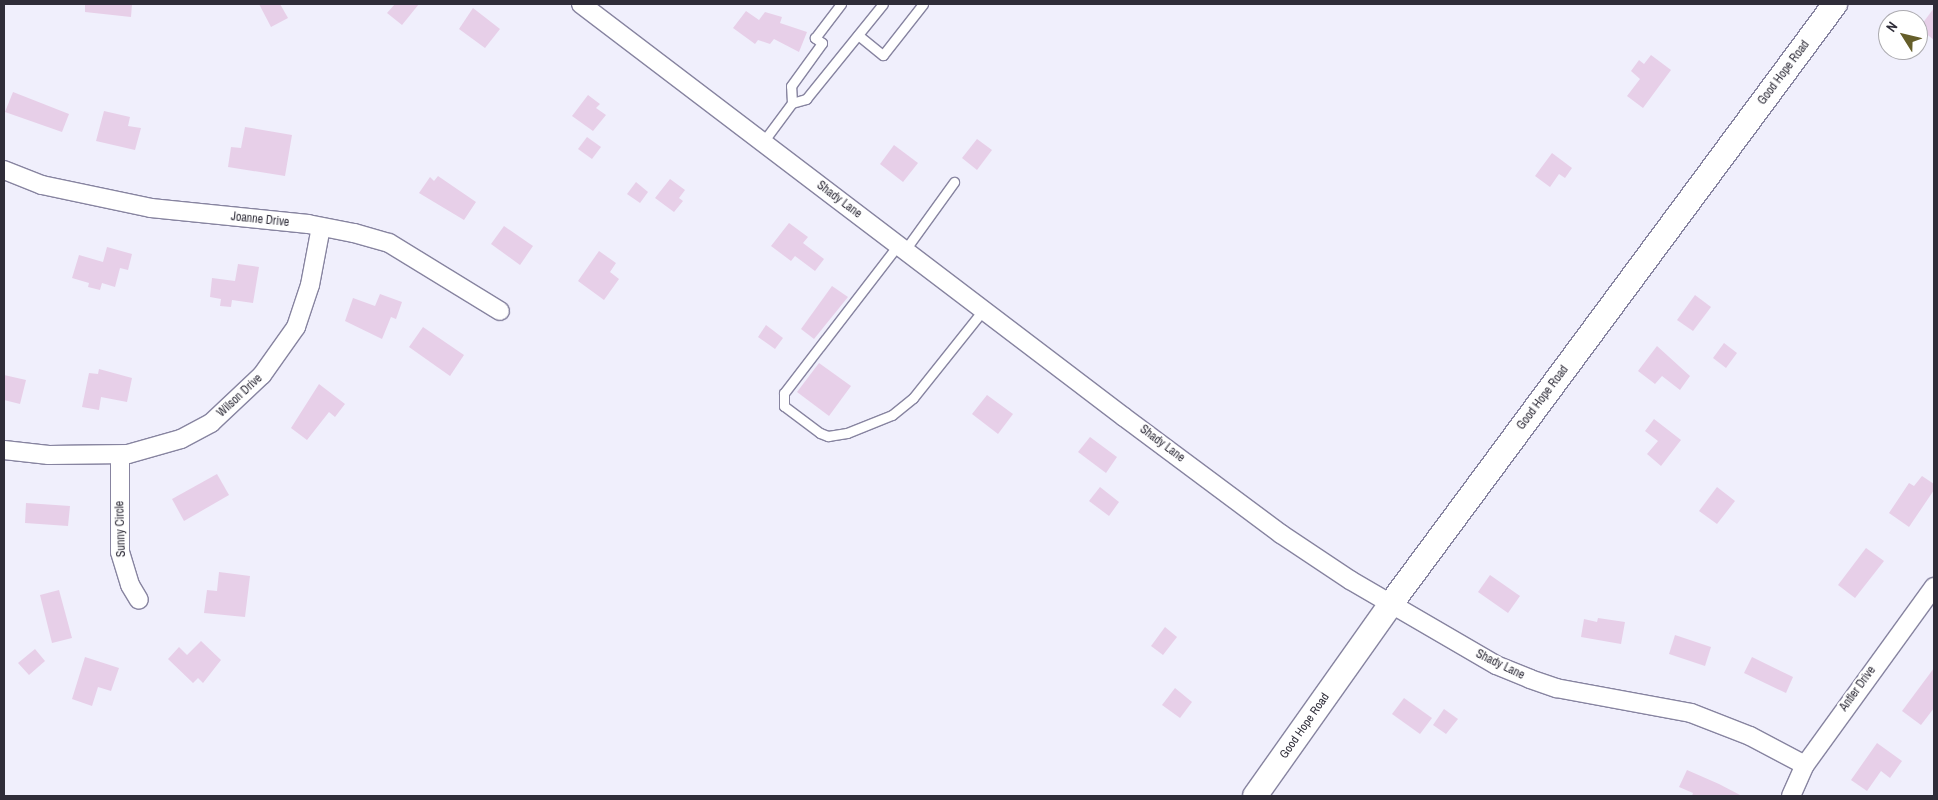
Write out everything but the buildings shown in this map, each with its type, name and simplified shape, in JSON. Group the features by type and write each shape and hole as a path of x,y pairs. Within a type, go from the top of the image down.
{"main road":[{"name":"Good Hope Road","path":"1255,796 1390,605 1836,4"}],"street":[{"name":"Shady Lane","path":"581,4 1281,534 1390,605 1496,665 1530,679 1556,688 1691,713 1750,736 1805,766"},
{"name":"Joanne Drive","path":"4,170 42,185 151,208 321,227 389,243 500,311"},
{"name":"Wilson Drive","path":"4,450 49,455 120,455 160,446 195,432 233,405 262,375 296,327 310,285 321,227"},
{"name":"Sunny Circle","path":"120,455 120,552 130,585 139,600"},
{"name":"Antler Drive","path":"1791,796 1805,766 1934,586"}],"lane":[{"path":"763,142 792,103 791,86 822,43 815,38 841,4"},
{"path":"792,103 806,100 882,4"},
{"path":"858,35 883,55 923,4"},
{"path":"954,182 784,393 784,406 820,433 828,436 847,433 892,415 913,398 984,308"}]}
